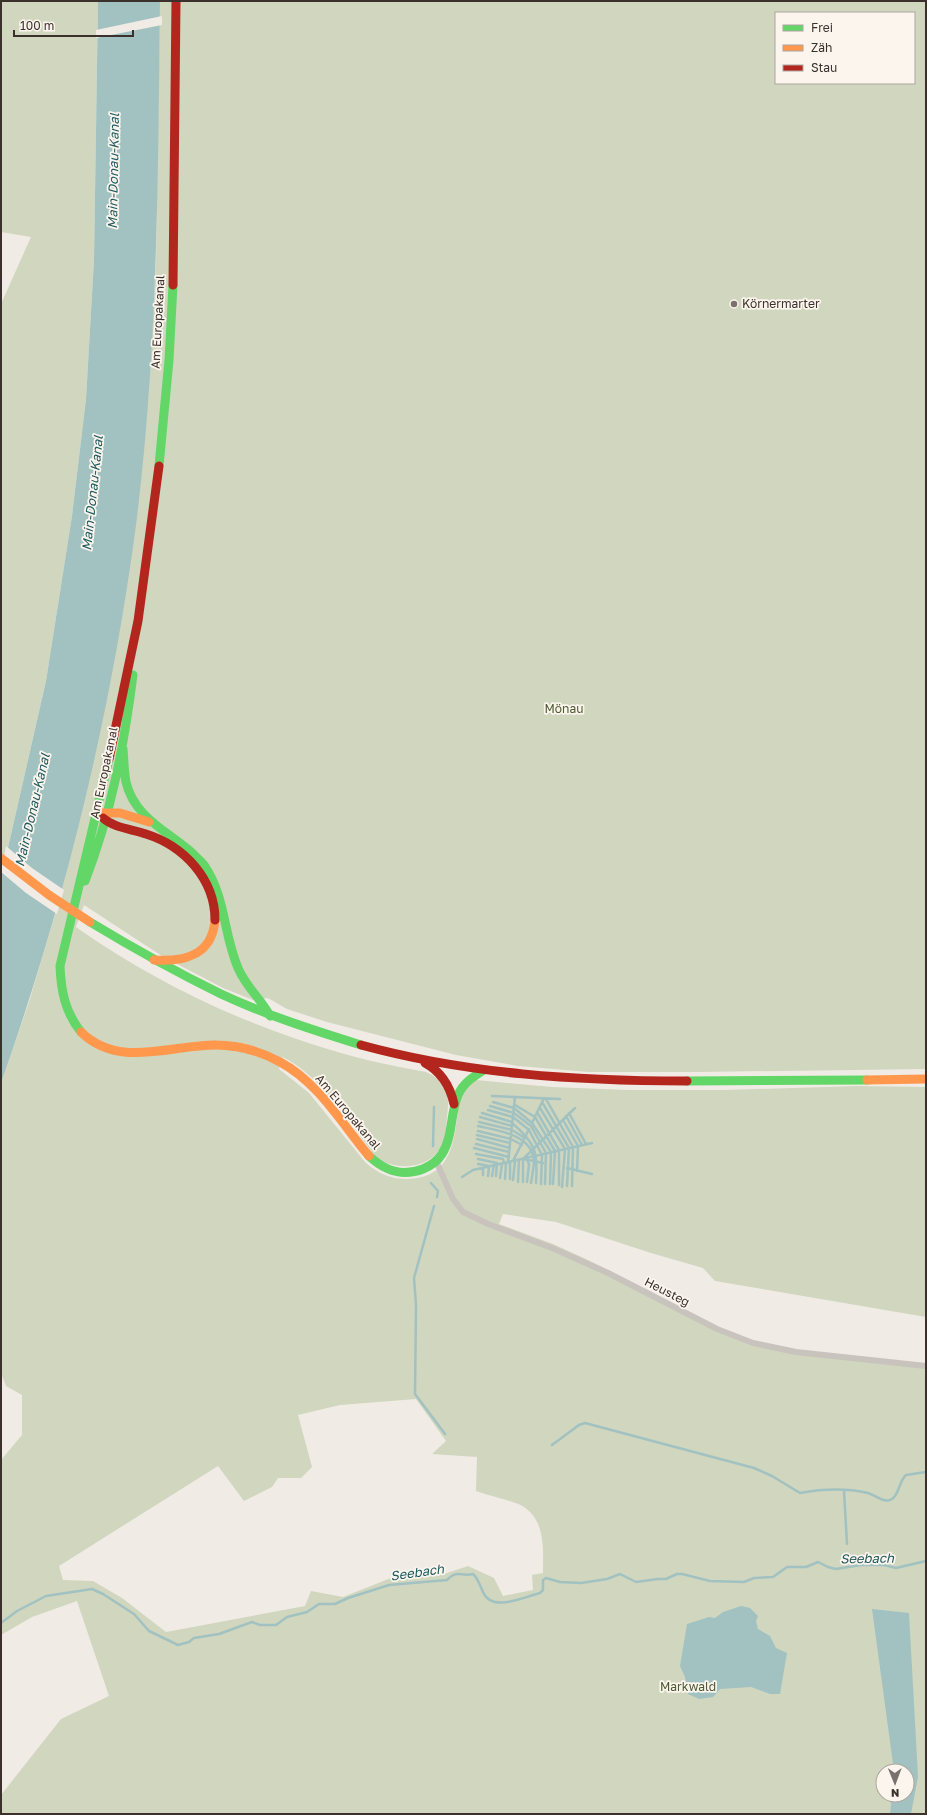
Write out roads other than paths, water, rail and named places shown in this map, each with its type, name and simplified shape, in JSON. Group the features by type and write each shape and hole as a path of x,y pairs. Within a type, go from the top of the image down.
{"main road":[{"name":"Am Europakanal","path":"102,816 135,641 148,555 158,476 169,355 175,189 176,1"},
{"name":"Am Europakanal","path":"135,641 135,662 123,749 74,906 60,966 61,990 65,1007 72,1022 91,1041 111,1049 132,1053 150,1053 216,1045 239,1047 262,1054 287,1066 309,1082 363,1150 382,1167 392,1171 404,1173 420,1171 437,1163"},
{"path":"123,749 126,783 136,805 150,822"},
{"path":"102,816 128,814 150,822 176,839 203,864 217,888 224,912 228,941 238,969 248,987 265,1006 270,1016"},
{"path":"102,816 147,834 177,850 202,874 211,894 215,922 212,936 205,947 195,955 177,961 150,959"},
{"path":"1,858 49,895 90,922 150,959 220,995 270,1016 340,1039 422,1060 484,1070 547,1077 609,1080 676,1082 926,1079"},
{"path":"422,1060 434,1067 444,1078 450,1090 454,1104"},
{"path":"437,1163 446,1147 454,1104 458,1092 465,1082 484,1070"}],"street":[{"name":"Heusteg","path":"437,1163 453,1199 463,1212 488,1224 552,1248 608,1273 717,1329 752,1343 796,1352 926,1366"}],"water":[{"name":"Main-Donau-Kanal","path":"98,1 160,1 156,263 149,394 136,525 126,596 99,737 83,807 46,946 1,1083 1,873 46,681 72,516 86,399 94,260"},
{"path":"741,1606 750,1608 758,1616 756,1621 758,1629 770,1636 776,1648 787,1653 780,1694 770,1694 751,1687 720,1689 713,1697 699,1699 688,1694 685,1677 680,1666 687,1624 709,1617 715,1618 723,1612"},
{"path":"872,1609 909,1613 918,1777 915,1793 915,1763 893,1763"},
{"path":"891,1803 913,1803 911,1814 890,1814"}],"waterway":[{"path":"492,1096 560,1099"},
{"path":"508,1162 515,1097"},
{"path":"532,1123 544,1098"},
{"path":"546,1099 573,1147 572,1186"},
{"path":"493,1102 514,1108 532,1123 551,1152 550,1184"},
{"path":"542,1102 569,1148 567,1186"},
{"path":"515,1105 535,1117 555,1151 553,1184"},
{"path":"490,1106 514,1113 531,1126 546,1153 545,1184"},
{"path":"433,1146 434,1107"},
{"path":"540,1108 565,1149 562,1187"},
{"path":"523,1159 575,1108"},
{"path":"488,1110 513,1117 529,1130 542,1155 541,1184"},
{"path":"537,1112 559,1150 559,1185"},
{"path":"482,1113 512,1122"},
{"path":"569,1113 586,1144"},
{"path":"566,1116 582,1145"},
{"path":"480,1117 512,1126"},
{"path":"563,1120 578,1146 577,1171"},
{"path":"479,1122 512,1130 525,1138"},
{"path":"512,1123 526,1137 534,1149 536,1156 536,1183"},
{"path":"478,1126 513,1135 527,1144 532,1151 534,1160 531,1183"},
{"path":"513,1161 529,1129"},
{"path":"478,1131 511,1139 522,1145"},
{"path":"477,1135 510,1143"},
{"path":"477,1139 510,1148"},
{"path":"462,1177 473,1170 592,1143"},
{"path":"476,1144 509,1152"},
{"path":"474,1148 509,1157"},
{"path":"476,1154 503,1159 504,1163"},
{"path":"478,1159 497,1163 496,1176"},
{"path":"523,1159 523,1182"},
{"path":"524,1159 543,1163"},
{"path":"518,1182 519,1160"},
{"path":"527,1160 529,1164 527,1182"},
{"path":"513,1180 515,1161"},
{"path":"510,1162 510,1179"},
{"path":"505,1179 506,1163"},
{"path":"478,1164 489,1166"},
{"path":"500,1178 502,1164"},
{"path":"492,1176 494,1165"},
{"path":"488,1176 489,1167"},
{"path":"483,1168 483,1175"},
{"path":"567,1168 592,1174"},
{"path":"431,1183 438,1191 437,1197"},
{"path":"434,1206 414,1278 416,1305 415,1394 445,1434"},
{"path":"552,1445 579,1425 585,1423 754,1468 772,1476 800,1493 825,1490 851,1490 868,1493 880,1499 886,1500 894,1497 906,1475 926,1472"},
{"path":"844,1491 847,1544"},
{"name":"Seebach","path":"1,1623 17,1611 46,1596 92,1589 103,1594 134,1614 149,1631 178,1645 189,1642 194,1638 219,1634 252,1622 260,1625 276,1625 287,1617 307,1612 319,1604 335,1604 348,1598 389,1585 447,1580 457,1574 473,1574 478,1580 487,1598 493,1602 501,1603 540,1593 543,1590 543,1580 546,1578 560,1582 581,1583 607,1579 620,1574 636,1582 666,1579 677,1574 682,1574 710,1581 744,1582 754,1578 773,1577 787,1567 806,1567 818,1562 836,1569 861,1565 884,1565 896,1568 926,1561"}],"place":[{"name":"Körnermarter","path":"734,304"}],"park label":[{"name":"Mönau","path":"564,709"},
{"name":"Markwald","path":"688,1687"}]}
